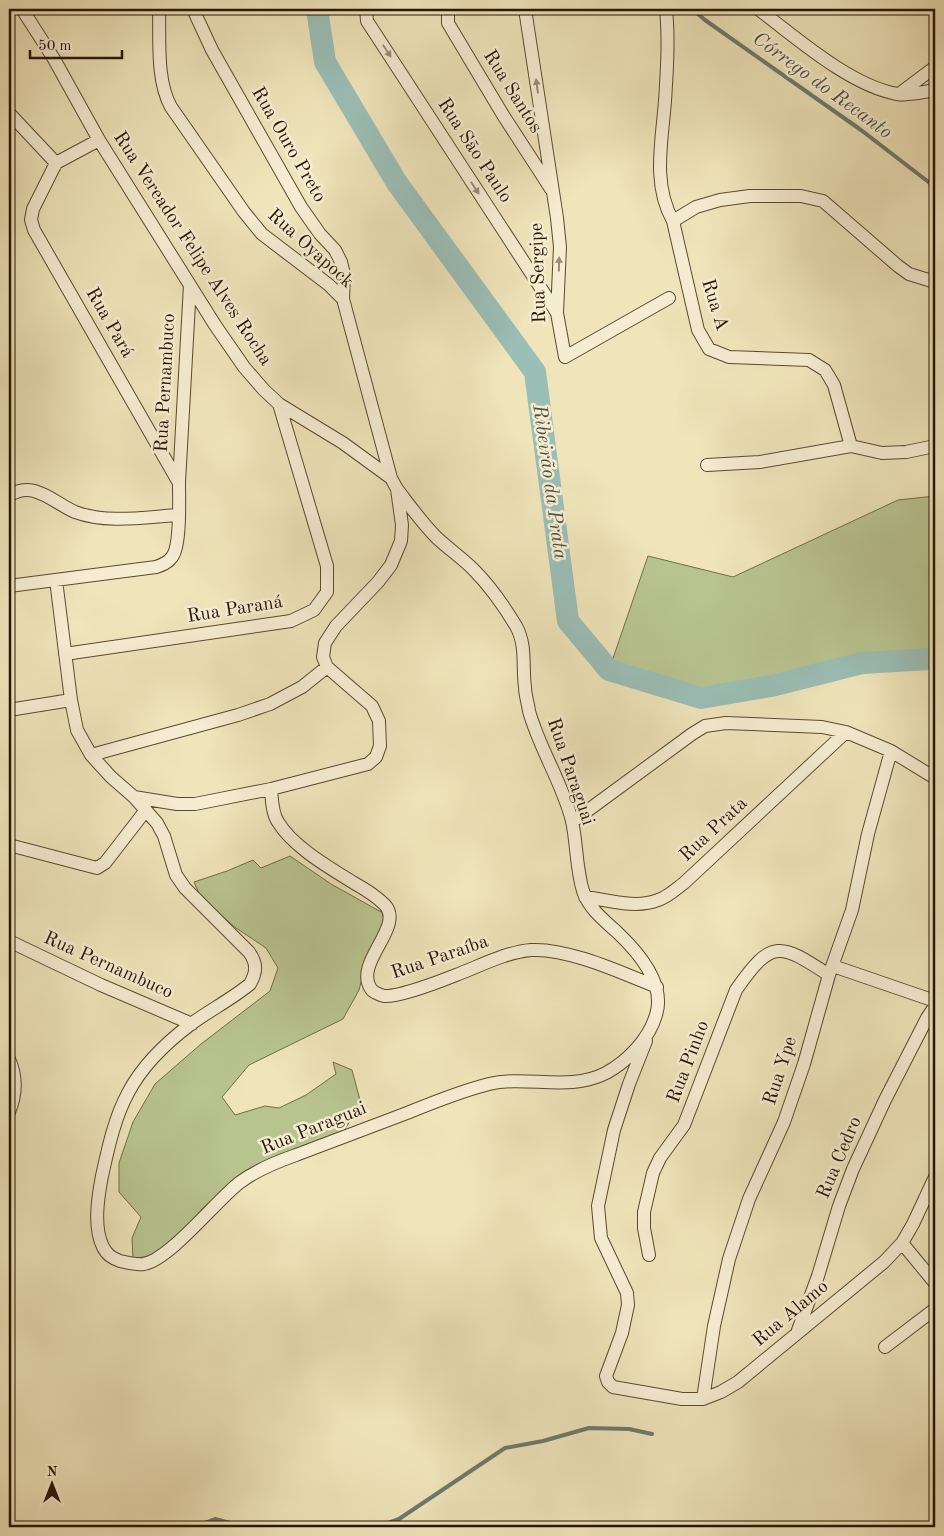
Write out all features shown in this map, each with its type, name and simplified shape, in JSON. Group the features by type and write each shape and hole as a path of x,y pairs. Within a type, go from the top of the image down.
{"street":[{"name":"Rua Vereador Felipe Alves Rocha","path":"22,9 54,59 99,140 215,325 244,367 279,404 343,443 394,484"},
{"name":"Rua Oyapock","path":"160,9 162,83 164,95 171,107 244,212 262,234 329,285 343,299 394,484"},
{"name":"Rua Ouro Preto","path":"193,9 212,50 301,207 338,256 344,274 343,299"},
{"name":"Rua São Paulo","path":"366,9 367,21 557,313"},
{"name":"Rua Santos","path":"448,9 448,23 503,115 553,193"},
{"name":"Rua Sergipe","path":"525,9 560,247 557,313 565,357 669,298"},
{"name":"Rua A","path":"666,9 668,30 667,58 660,169 663,194 668,212 673,221 698,330 709,349 729,356 809,360 825,370 834,385 851,446"},
{"path":"758,9 840,69 871,86 899,94 935,90"},
{"path":"899,94 935,67"},
{"path":"9,113 56,163 99,140"},
{"name":"Rua Pará","path":"56,163 33,209 31,220 34,230 179,483 176,550 173,557 166,563 156,567 56,580"},
{"path":"673,221 696,207 720,200 750,196 801,196 823,201 909,274 935,282"},
{"name":"Rua Pernambuco","path":"179,483 190,285"},
{"name":"Rua Paraná","path":"65,654 291,621 314,610 327,592 327,566 279,404"},
{"path":"707,465 760,462 851,446 882,453 906,452 935,446"},
{"path":"134,797 178,804 195,804 271,790 368,764 376,757 380,746 379,721 376,713 372,706 327,666 323,657 325,643 336,626 378,582 391,565 401,540 402,525 394,484"},
{"name":"Rua Paraguai","path":"56,580 71,700 77,730 92,755 111,777 134,797 157,824 164,836 176,875 185,888 249,952 254,959 256,968 255,976 250,984 192,1024 164,1048 143,1070 127,1094 116,1123 100,1185 99,1235 104,1250 112,1258 129,1264 145,1264 158,1258 173,1247 219,1200 242,1181 273,1163 456,1094 493,1083 562,1083 584,1080 603,1074 621,1063 633,1052 652,1028 658,1009 657,987 648,968 623,938 598,915 585,897 578,871 572,822 530,712 525,688 524,653 521,637 513,621 477,572 437,538 419,518 394,484"},
{"path":"9,496 14,492 26,489 39,491 74,511 95,517 125,518 179,515"},
{"path":"9,586 56,580"},
{"path":"92,755 238,715 270,704 302,687 327,666"},
{"path":"9,710 71,700"},
{"path":"572,822 692,734 705,726 726,723 813,726 846,732 891,751 935,778"},
{"name":"Rua Prata","path":"585,897 633,904 646,904 659,900 684,883 846,732"},
{"name":"Rua Ype","path":"703,1399 714,1326 729,1259 749,1199 784,1122 798,1080 831,971 852,910 868,834 891,751"},
{"name":"Rua Paraíba","path":"271,790 272,806 277,821 287,834 318,861 364,889 386,906 390,917 368,967 367,980 372,990 382,996 396,994 439,981 508,955 530,950 549,951 573,956 618,971 657,987"},
{"path":"9,845 97,868 105,863 146,810"},
{"name":"Rua Pernambuco","path":"9,941 101,985 192,1024"},
{"name":"Rua Pinho","path":"649,1255 644,1228 644,1212 653,1173 660,1158 684,1125 736,990 749,972 768,953 787,950 831,971 935,1000"},
{"name":"Rua Cedro","path":"797,1334 853,1168 885,1100 935,1006"},
{"name":"Rua Alamo","path":"652,1028 629,1084 614,1130 598,1206 601,1238 627,1293 628,1305 622,1333 606,1376 608,1382 613,1387 682,1399 703,1399 721,1392 738,1382 884,1262 902,1243 935,1178"},
{"path":"9,1059 14,1070 16,1086 13,1103 9,1112"},
{"path":"902,1243 935,1283"},
{"path":"885,1347 935,1309"}],"green space":[{"path":"935,496 935,660 862,663 771,686 701,698 609,670 648,556 733,577 898,500"},
{"path":"290,856 331,884 383,913 384,923 366,963 359,990 343,1019 249,1065 222,1097 235,1115 265,1106 279,1108 306,1095 336,1074 333,1062 352,1070 361,1104 343,1132 228,1186 203,1208 177,1238 154,1255 133,1259 132,1238 141,1217 119,1192 119,1163 133,1122 155,1084 201,1044 270,991 278,968 266,948 236,928 201,898 194,882 253,860 261,868"}],"waterway":[{"name":"Ribeirão da Prata","path":"317,9 325,62 397,183 535,372 568,621 609,670 701,698 771,686 862,663 935,660"},
{"name":"Córrego do Recanto","path":"692,9 861,130 935,187"},
{"path":"377,1527 399,1519 505,1448 543,1441 589,1428 629,1429 652,1434"},
{"path":"194,1527 215,1519 245,1527"}]}
